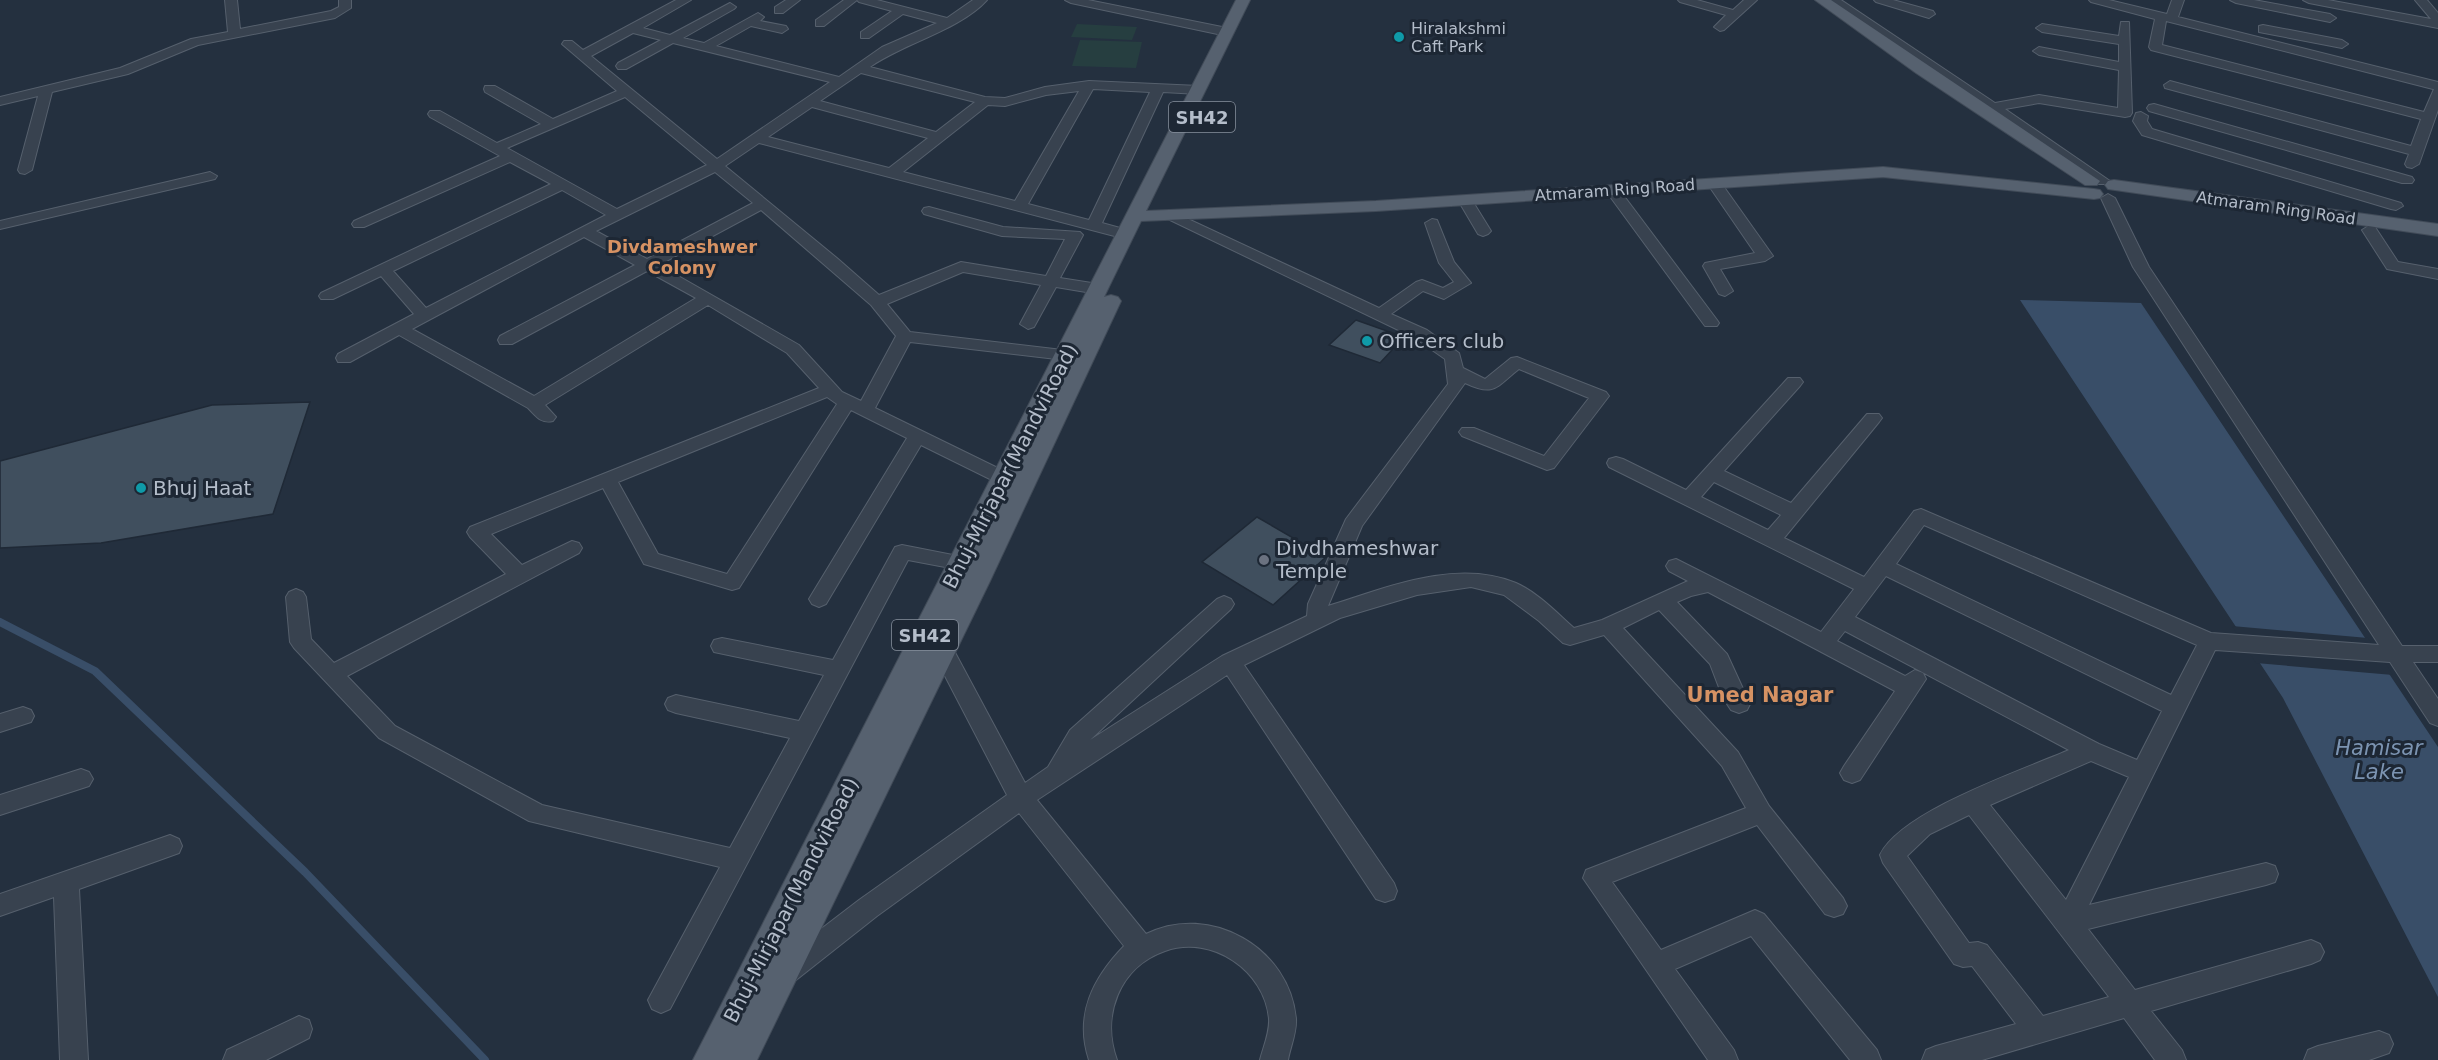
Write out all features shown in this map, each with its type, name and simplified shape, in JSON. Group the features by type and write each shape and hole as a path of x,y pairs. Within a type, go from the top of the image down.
{"main road":[{"name":"Bhuj-Mirjapar(MandviRoad)","path":"739,1060 943,651 1059,412 1199,90 1243,0"},
{"name":"SH42","path":"1195,132 1258,0"},
{"path":"1822,0 1922,70 2102,188"},
{"name":"Atmaram Ring Road","path":"1144,214 1371,193 1875,160 1951,166 2438,239"},
{"name":"Atmaram Ring Road","path":"1144,214 1173,216 1465,200 1883,172 2102,188 2395,215 2438,230"},
{"name":"Bhuj-Mirjapar(MandviRoad)","path":"710,1060 1098,289 1144,214"}],"street":[{"path":"231,0 234,35"},
{"path":"0,101 124,71 195,42 336,14 345,8 345,0"},
{"path":"582,56 686,0"},
{"path":"779,10 794,0"},
{"path":"819,23 851,0"},
{"path":"863,0 949,22"},
{"path":"344,358 584,231 716,166 886,50 949,22 981,0"},
{"path":"1071,0 1227,32"},
{"path":"1684,0 1735,14"},
{"path":"1720,27 1751,0"},
{"path":"1833,0 1994,107 2102,188 2141,267 2438,717"},
{"path":"1880,0 1929,14"},
{"path":"2096,0 2342,38 2343,61"},
{"path":"2236,0 2341,20 2341,6"},
{"path":"2309,0 2438,22"},
{"path":"2421,0 2438,22"},
{"path":"622,66 730,7"},
{"path":"865,35 901,10"},
{"path":"2171,12 2438,86"},
{"path":"2171,12 2155,47 2431,120"},
{"path":"706,47 754,20 782,29"},
{"path":"1994,107 2039,99 2125,112 2125,25"},
{"path":"2042,28 2125,41"},
{"path":"632,29 841,81"},
{"path":"568,44 833,262 878,303 905,336 1065,355"},
{"path":"2039,51 2125,66"},
{"path":"860,68 985,100 1005,102 1045,91 1089,86 1199,90"},
{"path":"2170,85 2416,152"},
{"path":"1018,206 1089,86"},
{"path":"1094,225 1158,88"},
{"path":"490,89 552,124"},
{"path":"25,170 46,91"},
{"path":"496,148 626,92"},
{"path":"2141,116 2140,121 2147,132 2257,164 2395,215 2416,152 2431,120 2438,92"},
{"path":"892,173 985,100"},
{"path":"810,102 939,137"},
{"path":"2154,108 2407,180"},
{"path":"435,114 617,215"},
{"path":"2257,164 2284,116"},
{"path":"757,138 1094,225 1144,214"},
{"path":"359,224 511,156"},
{"path":"0,225 210,176"},
{"path":"1714,183 1765,256 1711,266 1725,291"},
{"path":"327,296 562,185"},
{"path":"1613,191 1711,323"},
{"path":"1465,200 1482,231"},
{"path":"506,340 762,204"},
{"path":"929,211 1002,231 1074,235 1028,324"},
{"path":"1173,216 1421,334 1453,357 1457,384 1353,524 1318,604 1317,620"},
{"path":"1380,315 1422,285 1444,294 1463,283 1447,263 1431,223"},
{"path":"2370,230 2393,266 2438,274"},
{"path":"584,231 708,298 793,349 837,396 1004,478"},
{"path":"878,303 961,267 1098,289"},
{"path":"384,270 424,316"},
{"path":"534,404 708,298"},
{"path":"400,329 534,404 547,417"},
{"path":"607,479 651,559 732,583 905,336"},
{"path":"1455,371 1486,386 1517,362 1600,396 1547,464 1468,432"},
{"path":"1688,499 1794,382"},
{"path":"520,575 477,532 831,389"},
{"path":"1771,540 1873,418"},
{"path":"819,599 918,435"},
{"path":"1616,463 1867,587"},
{"path":"1712,473 1794,513"},
{"path":"1824,643 1921,516 2209,641 2396,654 2438,654"},
{"path":"332,674 572,548"},
{"path":"661,999 902,552 961,563"},
{"path":"1676,566 1909,688"},
{"path":"1883,566 2176,708"},
{"path":"782,976 868,908 1055,774 1230,662 1333,612 1417,587 1472,580 1510,589 1546,615 1570,637 1608,626 1686,589 1711,584"},
{"path":"297,597 301,642 387,732 537,814 736,860"},
{"path":"1662,600 1719,660 1734,698 1739,704"},
{"path":"1055,774 1078,737 1224,604"},
{"path":"1842,620 2091,751 2143,773"},
{"path":"1608,626 1730,759 1761,813 1834,906"},
{"path":"2068,922 2209,641"},
{"path":"722,646 839,670"},
{"path":"943,651 1021,798 1142,948"},
{"path":"1230,662 1385,891"},
{"path":"1852,773 1925,664"},
{"path":"676,704 806,732"},
{"path":"0,723 23,716"},
{"path":"2038,1031 1978,954 1963,955 1892,855 1922,827 1973,802 2091,751"},
{"path":"0,805 81,779"},
{"path":"1973,802 2068,922 2172,1060"},
{"path":"1724,1060 1594,878 1761,813"},
{"path":"0,905 170,846"},
{"path":"2068,922 2266,874"},
{"path":"66,883 74,1060"},
{"path":"1656,965 1755,922 1867,1060"},
{"path":"1103,1060 1096,1033 1097,1012 1112,975 1125,960 1142,948 1179,935 1199,934 1218,938 1251,955 1273,982 1279,998 1282,1033 1274,1060"},
{"path":"1936,1060 2311,952"},
{"path":"237,1060 299,1029"},
{"path":"2318,1060 2379,1044"}],"green space":[{"path":"1077,24 1137,27 1132,40 1071,37"},
{"path":"1080,40 1142,42 1136,68 1072,66"}],"water":[{"name":"Hamisar Lake","path":"2020,300 2141,303 2438,747 2438,997 2283,698"}],"pier":[{"path":"2232,626 2368,638 2393,675 2256,663"}],"building":[{"name":"Officers club","path":"1356,320 1404,337 1380,363 1329,345"},
{"name":"Bhuj Haat","path":"310,402 273,514 101,543 0,548 0,461 212,405"},
{"name":"Divdhameshwar Temple","path":"1257,517 1326,557 1273,605 1202,562"}],"waterway":[{"path":"0,622 95,671 305,872 485,1060"}],"place":[{"name":"Hiralakshmi Caft Park","path":"1399,37"},
{"name":"Officers club","path":"1367,341"},
{"name":"Bhuj Haat","path":"141,488"},
{"name":"Divdhameshwar Temple","path":"1264,560"}],"district":[{"name":"Divdameshwer Colony","path":"682,256"},
{"name":"Umed Nagar","path":"1760,695"}]}
